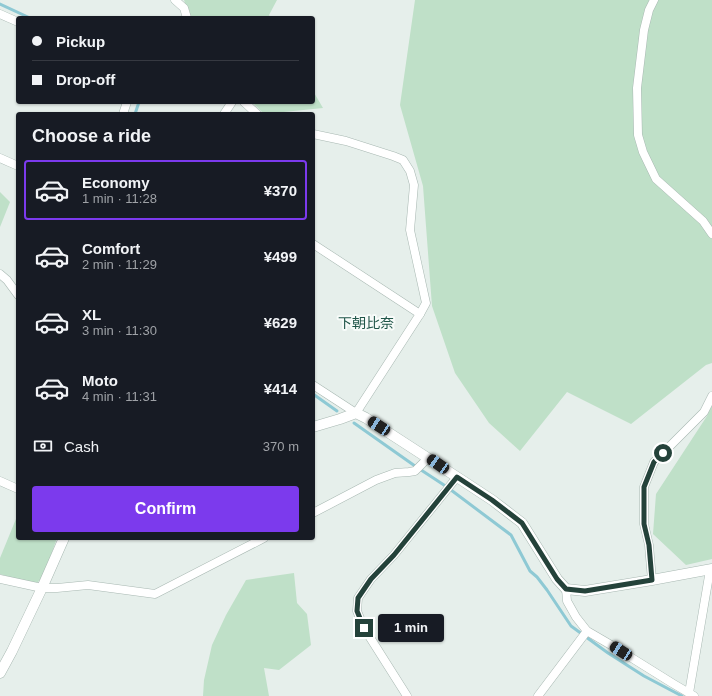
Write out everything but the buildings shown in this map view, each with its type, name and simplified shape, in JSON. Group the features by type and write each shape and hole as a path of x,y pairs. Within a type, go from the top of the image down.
{"street":[{"path":"175,0 184,8 186,16"},
{"path":"654,0 649,10 644,30 637,88 638,135 643,152 656,179 703,221 712,234"},
{"path":"0,14 16,21"},
{"path":"246,104 255,112"},
{"path":"315,134 346,141 403,160 410,171 414,185 410,230 426,303 356,412 340,419 315,426"},
{"path":"0,158 16,165"},
{"path":"315,245 420,314"},
{"path":"0,274 7,280 16,292"},
{"path":"315,386 366,418 426,461 492,500 522,523 557,579 566,589 567,601 584,635 611,645 691,695 711,570 585,591 566,589"},
{"path":"652,580 649,545 644,524 644,487 654,462 704,412 712,396"},
{"path":"315,512 376,480 395,473 415,471 426,461"},
{"path":"407,696 364,628 357,611 358,598 371,579 394,555 455,479"},
{"path":"0,481 16,488"},
{"path":"0,673 42,588 63,540"},
{"path":"0,579 42,588 88,585 155,594 260,540"},
{"path":"538,696 584,635"}],"green space":[{"path":"184,0 277,0 270,16 189,16"},
{"path":"415,0 712,0 712,363 706,365 631,424 567,392 520,451 489,423 455,373 432,306 423,186 400,105"},
{"path":"315,94 323,108 284,112 262,112 254,104 315,104"},
{"path":"0,192 10,202 0,227"},
{"path":"712,405 712,559 686,565 653,534 656,494 707,416"},
{"path":"16,519 16,540 56,540 44,575 37,583 26,582 0,574 0,558"},
{"path":"294,573 297,603 307,614 311,645 279,670 264,668 269,696 203,696 204,680 212,645 226,615 246,580"}],"waterway":[{"path":"0,4 26,16"},
{"path":"136,112 138,104"},
{"path":"315,395 337,411"},
{"path":"354,423 447,487 511,535 530,571 537,577 547,590 571,626 608,653 644,676 682,696"}],"district":[{"name":"下朝比奈","path":"366,323"}],"route":[{"path":"364,628 357,611 358,598 371,579 394,555 457,477 492,500 522,523 557,579 566,589 585,591 652,580 649,545 644,524 644,487 654,462 663,453"}]}
